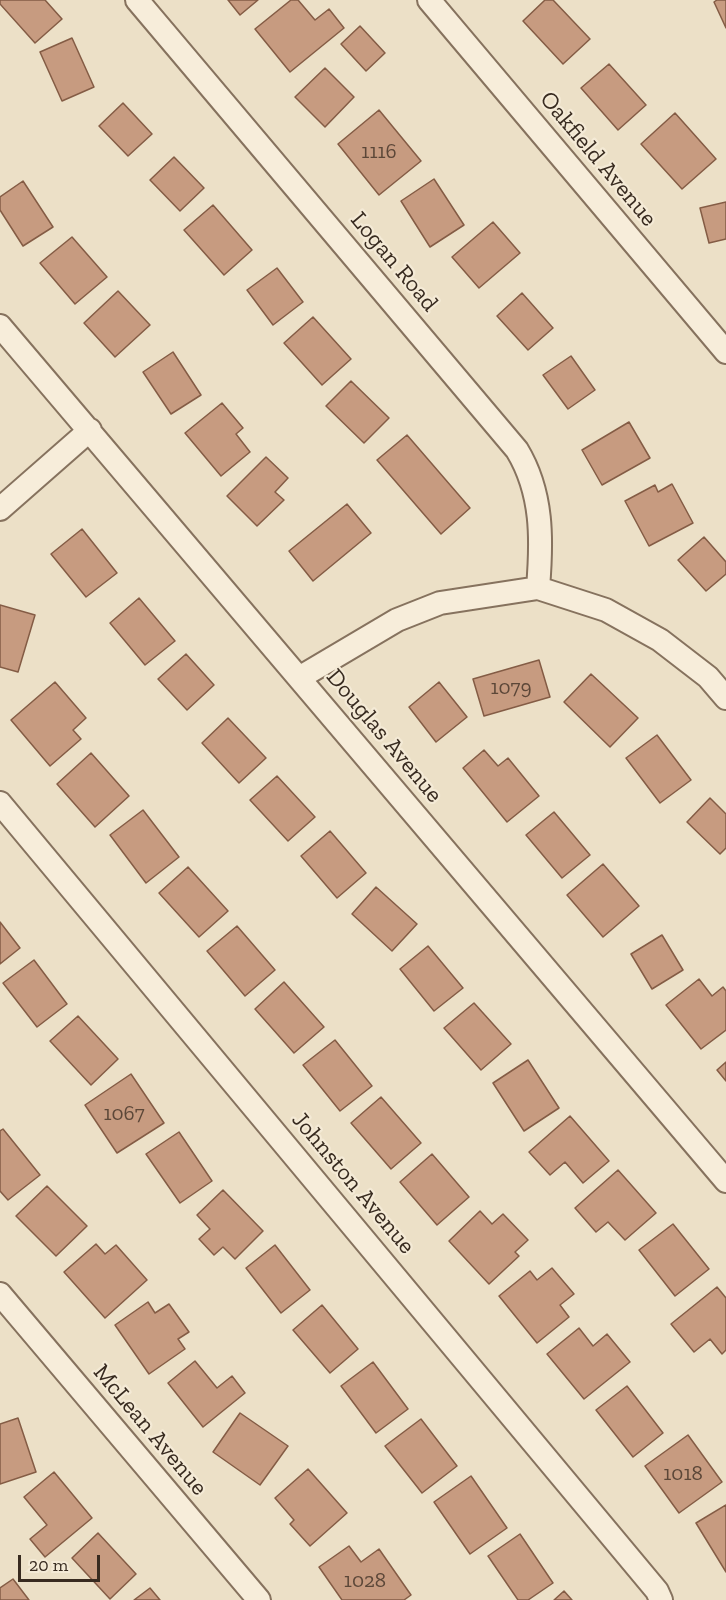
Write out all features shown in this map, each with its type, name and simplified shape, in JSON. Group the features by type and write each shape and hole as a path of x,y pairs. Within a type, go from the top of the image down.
{"street":[{"name":"Logan Road","path":"137,0 517,450 527,467 539,509 541,548 538,588"},
{"name":"Oakfield Avenue","path":"429,0 719,329 726,352"},
{"name":"Douglas Avenue","path":"0,326 726,1181"},
{"path":"0,509 90,430"},
{"path":"299,678 397,620 440,603 538,588 606,610 660,640 708,677 726,698"},
{"name":"Johnston Avenue","path":"0,803 657,1591 662,1600"},
{"name":"McLean Avenue","path":"0,1294 259,1600"}],"building":[{"path":"0,0 45,0 62,19 35,43 0,4"},
{"path":"228,0 258,0 240,15"},
{"path":"291,0 298,0 315,20 329,9 344,28 290,72 255,29"},
{"path":"545,0 553,0 590,39 563,64 523,21"},
{"path":"726,0 726,28 714,2"},
{"path":"360,26 385,53 366,71 341,44"},
{"path":"72,38 94,87 62,101 40,52"},
{"path":"609,64 646,105 618,130 581,88"},
{"path":"325,68 354,97 325,127 295,97"},
{"path":"123,103 152,134 128,156 99,126"},
{"path":"379,110 421,161 379,195 338,144"},
{"path":"675,113 716,159 682,189 641,144"},
{"path":"174,157 204,188 180,211 150,180"},
{"path":"434,179 464,225 430,247 401,201"},
{"path":"23,181 53,227 23,246 0,210 0,197"},
{"path":"726,202 726,239 709,243 700,208"},
{"path":"213,205 252,250 224,275 184,230"},
{"path":"493,222 520,253 479,288 452,257"},
{"path":"72,237 107,277 75,304 40,263"},
{"path":"277,268 303,302 273,325 247,290"},
{"path":"118,291 150,325 115,357 84,323"},
{"path":"522,293 553,328 528,350 497,316"},
{"path":"313,317 351,359 322,385 284,343"},
{"path":"173,352 201,395 171,414 143,372"},
{"path":"571,356 595,390 568,409 543,375"},
{"path":"351,381 389,418 364,443 326,406"},
{"path":"222,403 243,428 236,434 250,452 221,476 185,433"},
{"path":"629,422 650,458 602,485 582,450"},
{"path":"407,435 470,508 441,534 377,460"},
{"path":"266,457 288,478 275,492 284,500 257,526 227,496"},
{"path":"672,484 693,523 649,546 625,501 655,485 658,492"},
{"path":"347,504 371,533 313,581 289,551"},
{"path":"82,529 117,573 86,597 51,554"},
{"path":"704,537 726,562 726,574 706,591 678,560"},
{"path":"139,598 175,641 145,665 110,623"},
{"path":"0,605 35,615 18,672 0,667"},
{"path":"186,654 214,685 187,710 158,679"},
{"path":"539,660 550,697 484,716 473,679"},
{"path":"591,674 638,718 610,747 564,702"},
{"path":"55,682 86,718 73,730 81,739 50,766 11,720"},
{"path":"439,682 467,717 436,742 409,707"},
{"path":"228,718 266,758 239,783 202,743"},
{"path":"657,735 691,780 660,803 626,758"},
{"path":"484,750 498,766 508,758 539,796 507,822 463,768"},
{"path":"91,753 129,796 95,827 57,784"},
{"path":"277,776 315,817 288,841 250,800"},
{"path":"710,798 726,814 726,848 720,854 687,822"},
{"path":"143,810 179,857 146,883 110,835"},
{"path":"554,812 590,855 562,878 526,835"},
{"path":"330,831 366,873 337,898 301,856"},
{"path":"603,864 639,906 603,937 567,895"},
{"path":"188,867 228,911 199,937 159,893"},
{"path":"376,887 417,924 392,951 352,914"},
{"path":"0,922 20,948 0,964"},
{"path":"237,926 275,970 245,996 207,951"},
{"path":"662,935 683,970 652,989 631,954"},
{"path":"428,946 463,988 434,1011 400,969"},
{"path":"34,960 67,1004 37,1027 3,983"},
{"path":"699,979 712,996 723,987 726,991 726,1030 701,1049 666,1005"},
{"path":"284,982 324,1027 294,1053 255,1009"},
{"path":"474,1003 511,1044 481,1070 444,1028"},
{"path":"78,1016 118,1059 91,1085 50,1041"},
{"path":"335,1040 372,1086 340,1111 303,1065"},
{"path":"528,1060 559,1108 524,1131 493,1083"},
{"path":"726,1062 726,1081 717,1070"},
{"path":"131,1074 164,1123 117,1153 85,1105"},
{"path":"381,1097 421,1143 391,1169 351,1123"},
{"path":"570,1116 609,1161 583,1183 565,1162 550,1175 529,1152"},
{"path":"3,1129 40,1175 8,1200 0,1191 0,1131"},
{"path":"179,1132 212,1181 180,1203 146,1154"},
{"path":"432,1154 469,1197 437,1225 400,1182"},
{"path":"618,1170 656,1213 625,1240 608,1222 596,1232 575,1208"},
{"path":"47,1186 87,1226 56,1256 16,1216"},
{"path":"223,1190 263,1231 235,1259 223,1247 214,1255 199,1239 210,1229 197,1215"},
{"path":"480,1211 492,1224 503,1214 528,1240 515,1252 519,1256 489,1284 449,1241"},
{"path":"673,1224 709,1269 675,1296 639,1250"},
{"path":"96,1244 105,1254 116,1245 147,1280 105,1318 64,1272"},
{"path":"275,1245 310,1290 281,1313 246,1268"},
{"path":"552,1268 574,1294 560,1305 569,1317 537,1343 499,1296 530,1271 537,1280"},
{"path":"717,1287 726,1298 726,1350 722,1354 710,1339 694,1352 671,1324"},
{"path":"148,1302 155,1313 169,1304 189,1332 178,1339 185,1349 149,1374 115,1325"},
{"path":"322,1305 358,1349 330,1373 293,1330"},
{"path":"579,1328 593,1346 607,1334 630,1362 584,1399 547,1354"},
{"path":"195,1361 217,1388 232,1376 245,1393 203,1427 168,1383"},
{"path":"373,1362 408,1409 376,1433 341,1386"},
{"path":"627,1386 663,1433 633,1457 596,1410"},
{"path":"240,1413 288,1446 260,1485 213,1452"},
{"path":"18,1418 36,1472 0,1484 0,1424"},
{"path":"421,1419 457,1466 422,1493 385,1446"},
{"path":"688,1435 722,1482 679,1513 645,1466"},
{"path":"308,1469 347,1513 310,1546 290,1524 294,1520 275,1498"},
{"path":"54,1472 92,1518 45,1557 30,1539 47,1525 24,1497"},
{"path":"471,1476 507,1528 470,1554 434,1502"},
{"path":"726,1505 726,1572 696,1523"},
{"path":"98,1533 136,1574 110,1599 72,1558"},
{"path":"520,1534 553,1583 528,1600 518,1600 488,1556"},
{"path":"349,1546 361,1562 379,1549 411,1595 404,1600 342,1600 319,1567"},
{"path":"13,1579 29,1600 0,1600 0,1588"},
{"path":"150,1588 160,1600 134,1600"},
{"path":"564,1591 572,1600 554,1600"}]}
